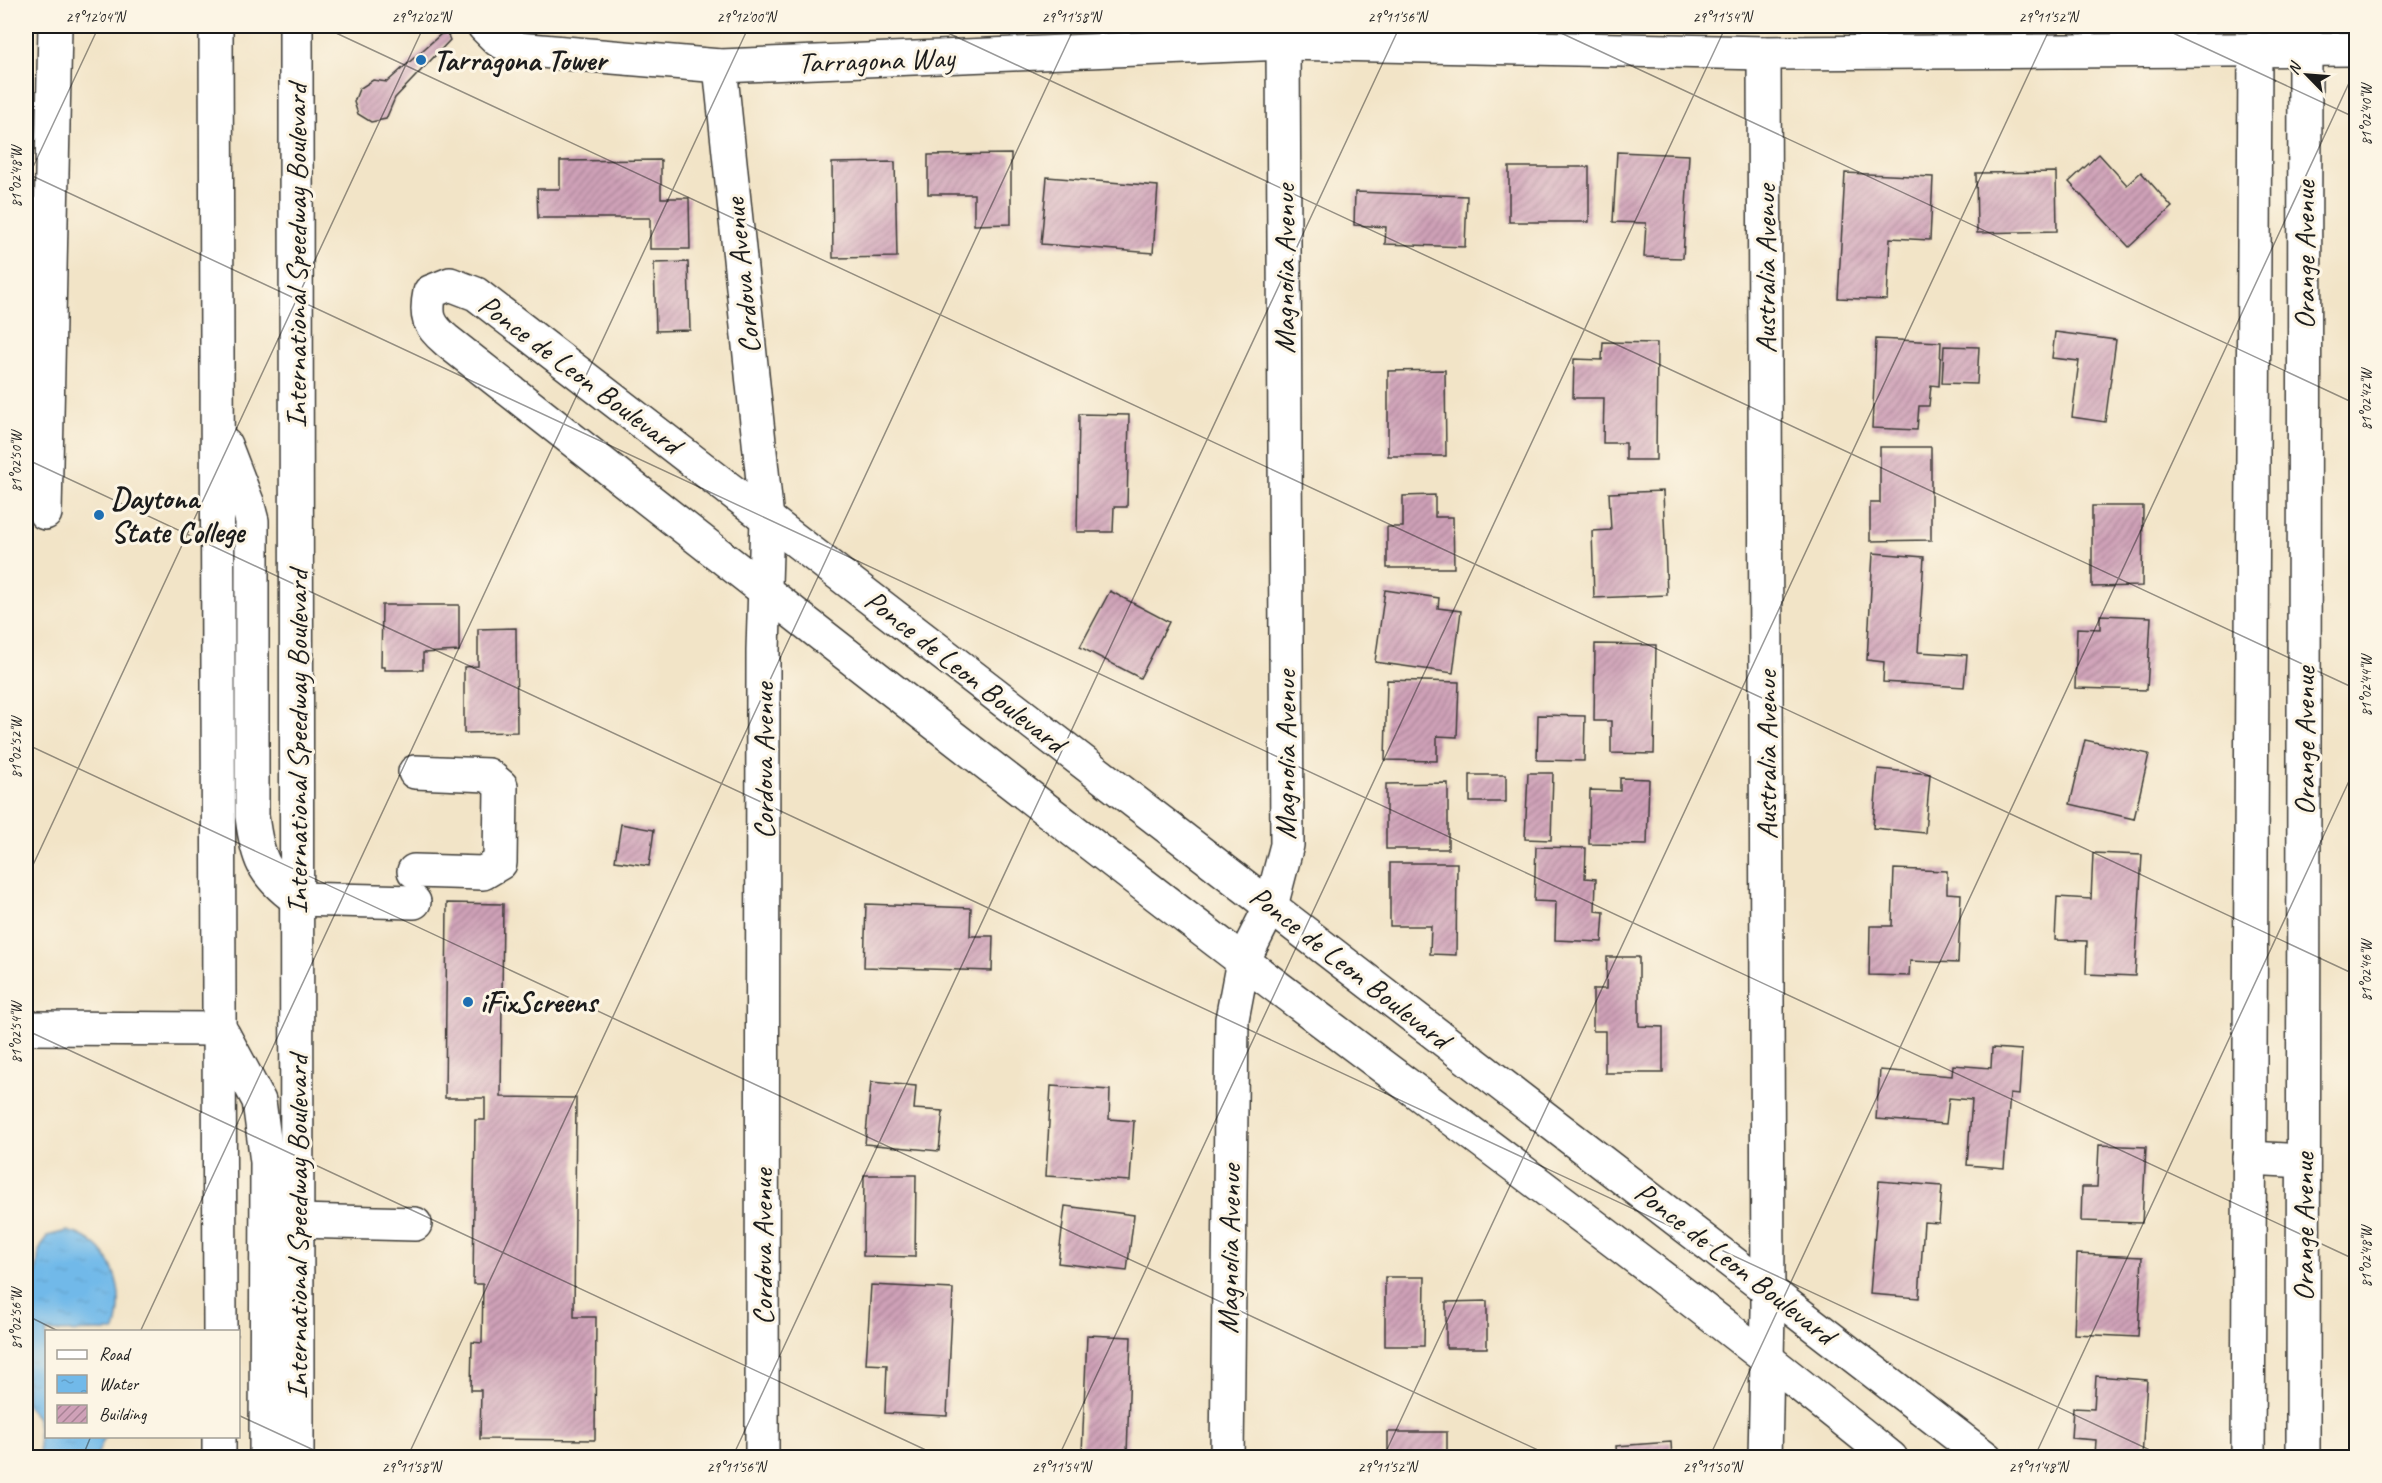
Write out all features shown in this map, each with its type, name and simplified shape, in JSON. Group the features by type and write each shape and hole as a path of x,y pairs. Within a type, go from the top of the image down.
{"street":[{"path":"45,513 55,26"},
{"path":"216,26 220,1330"},
{"name":"International Speedway Boulevard","path":"296,26 297,1458"},
{"name":"Tarragona Way","path":"484,26 498,40 517,49 720,66 1283,43 1764,53 2255,48 2305,37 2356,49"},
{"name":"Orange Avenue","path":"2303,1458 2305,37"},
{"name":"Magnolia Avenue","path":"1227,1458 1232,1019 1243,961 1271,906 1287,846 1283,43"},
{"name":"Orange Avenue","path":"2248,1458 2255,48"},
{"name":"Australia Avenue","path":"1764,53 1768,1288 1765,1458"},
{"name":"Cordova Avenue","path":"720,66 767,519 764,591 762,1458"},
{"name":"Ponce de Leon Boulevard","path":"1891,1458 1766,1356 1243,961 764,591 434,330 426,311 430,292 450,284 476,294 1986,1458"},
{"path":"218,430 247,502 252,521 252,816 263,868 279,886 297,899 414,886 483,873 500,863 501,786 488,775 415,772"},
{"path":"2253,467 2304,468"},
{"path":"2251,824 2304,822"},
{"path":"26,1028 220,1029"},
{"path":"220,1029 259,1101 267,1162 266,1458"},
{"path":"2249,1158 2303,1161"},
{"path":"297,1221 415,1224"},
{"path":"219,1438 219,1458"}],"water":[{"path":"67,1231 96,1245 106,1256 113,1269 117,1284 119,1299 115,1330 45,1330 45,1438 105,1438 96,1457 40,1457 37,1418 26,1404 26,1329 31,1314 39,1251 47,1236"}],"building":[{"name":"Tarragona Tower","path":"447,33 450,40 395,98 386,119 371,122 358,114 354,102 359,89 373,80 387,82 441,34"},
{"path":"1617,152 1689,155 1683,258 1644,257 1646,223 1613,222"},
{"path":"1011,154 1011,224 974,225 974,194 928,194 928,155"},
{"path":"2099,154 2127,185 2141,172 2172,207 2129,247 2069,182"},
{"path":"661,160 661,198 689,198 690,249 650,249 650,218 538,218 537,189 560,189 560,161"},
{"path":"895,162 897,257 833,258 832,163"},
{"path":"1509,167 1589,167 1589,222 1509,222"},
{"path":"2056,172 2057,231 1977,233 1976,173"},
{"path":"1845,173 1933,177 1930,240 1890,238 1887,300 1838,298"},
{"path":"1047,177 1158,186 1153,253 1041,244"},
{"path":"1355,192 1467,196 1465,247 1385,244 1386,227 1354,225"},
{"path":"688,262 690,330 656,331 654,263"},
{"path":"2055,332 2116,340 2105,422 2072,417 2079,361 2052,358"},
{"path":"1876,339 1941,342 1939,386 1931,385 1929,406 1919,406 1917,430 1872,428"},
{"path":"1603,342 1657,343 1656,460 1626,460 1626,443 1603,443 1604,398 1573,398 1574,359 1602,360"},
{"path":"1944,346 1979,347 1977,384 1942,383"},
{"path":"1445,370 1446,456 1388,456 1388,371"},
{"path":"1079,414 1129,415 1127,507 1114,507 1113,532 1077,532"},
{"path":"1880,447 1931,447 1931,540 1870,541 1870,503 1880,503"},
{"path":"1663,491 1667,595 1594,598 1592,531 1611,530 1609,493"},
{"path":"1435,495 1435,517 1453,517 1454,568 1387,568 1387,527 1403,527 1403,496"},
{"path":"2092,506 2143,506 2142,586 2092,587"},
{"path":"1873,553 1924,557 1918,652 1967,655 1964,687 1883,682 1884,662 1867,660"},
{"path":"1385,590 1439,598 1438,608 1461,611 1453,673 1375,662"},
{"path":"1110,591 1169,622 1140,678 1080,647"},
{"path":"382,605 459,605 459,651 423,653 423,670 385,670 385,667 381,667"},
{"path":"2100,615 2151,617 2147,690 2075,688 2077,628 2100,629"},
{"path":"516,628 517,732 464,733 464,667 478,666 478,629"},
{"path":"1595,644 1656,645 1654,754 1611,753 1611,721 1594,721"},
{"path":"1387,680 1459,682 1457,737 1437,736 1437,761 1385,760"},
{"path":"1538,715 1585,716 1584,761 1537,760"},
{"path":"2085,740 2149,754 2134,819 2070,804"},
{"path":"1878,769 1930,774 1925,833 1873,828"},
{"path":"1528,773 1553,773 1551,840 1525,839"},
{"path":"1470,775 1506,775 1506,802 1470,802"},
{"path":"1620,778 1649,779 1647,845 1589,844 1590,790 1620,791"},
{"path":"1448,783 1448,849 1386,849 1386,784"},
{"path":"621,824 654,830 649,866 615,861"},
{"path":"1536,847 1586,848 1585,878 1596,879 1595,911 1604,912 1602,942 1555,940 1556,902 1534,901"},
{"path":"2093,853 2142,855 2135,976 2086,974 2087,941 2055,940 2057,897 2091,899"},
{"path":"1390,863 1457,863 1456,955 1430,954 1431,926 1390,926"},
{"path":"1894,869 1947,871 1947,893 1961,894 1958,963 1910,961 1909,976 1869,975 1870,926 1892,926"},
{"path":"447,903 503,904 501,1097 576,1098 574,1317 596,1317 595,1440 480,1439 481,1390 471,1390 472,1342 482,1343 483,1284 473,1284 475,1120 485,1120 485,1098 445,1098"},
{"path":"866,904 971,908 970,936 993,936 992,971 864,967"},
{"path":"1607,957 1639,957 1639,1026 1663,1027 1663,1073 1605,1073 1605,1031 1593,1031 1593,989 1606,989"},
{"path":"1992,1048 2022,1050 2019,1095 2010,1094 2004,1168 1967,1165 1972,1100 1949,1098 1946,1124 1876,1119 1880,1070 1952,1076 1953,1065 1991,1068"},
{"path":"871,1082 916,1086 914,1109 943,1111 939,1151 865,1144"},
{"path":"1051,1086 1110,1090 1109,1119 1134,1121 1130,1181 1046,1176"},
{"path":"2099,1145 2146,1147 2142,1223 2081,1221 2082,1187 2097,1187"},
{"path":"864,1175 916,1175 915,1257 863,1256"},
{"path":"1879,1181 1942,1186 1939,1223 1924,1222 1919,1298 1870,1294"},
{"path":"1065,1206 1134,1215 1127,1271 1058,1263"},
{"path":"2077,1254 2142,1257 2138,1337 2074,1334"},
{"path":"1385,1277 1425,1277 1424,1346 1385,1346"},
{"path":"871,1285 953,1289 947,1416 885,1413 887,1365 866,1364"},
{"path":"1487,1301 1487,1348 1446,1348 1446,1302"},
{"path":"1087,1335 1131,1337 1127,1454 1082,1453"},
{"path":"2096,1376 2147,1380 2142,1458 2095,1458 2096,1440 2071,1438 2073,1408 2094,1409"},
{"path":"1388,1432 1447,1432 1447,1458 1388,1458"},
{"path":"1671,1442 1672,1458 1617,1458 1616,1446"}],"place":[{"name":"Tarragona Tower","path":"421,60"},
{"name":"Daytona State College","path":"99,515"},
{"name":"iFixScreens","path":"468,1002"}]}
